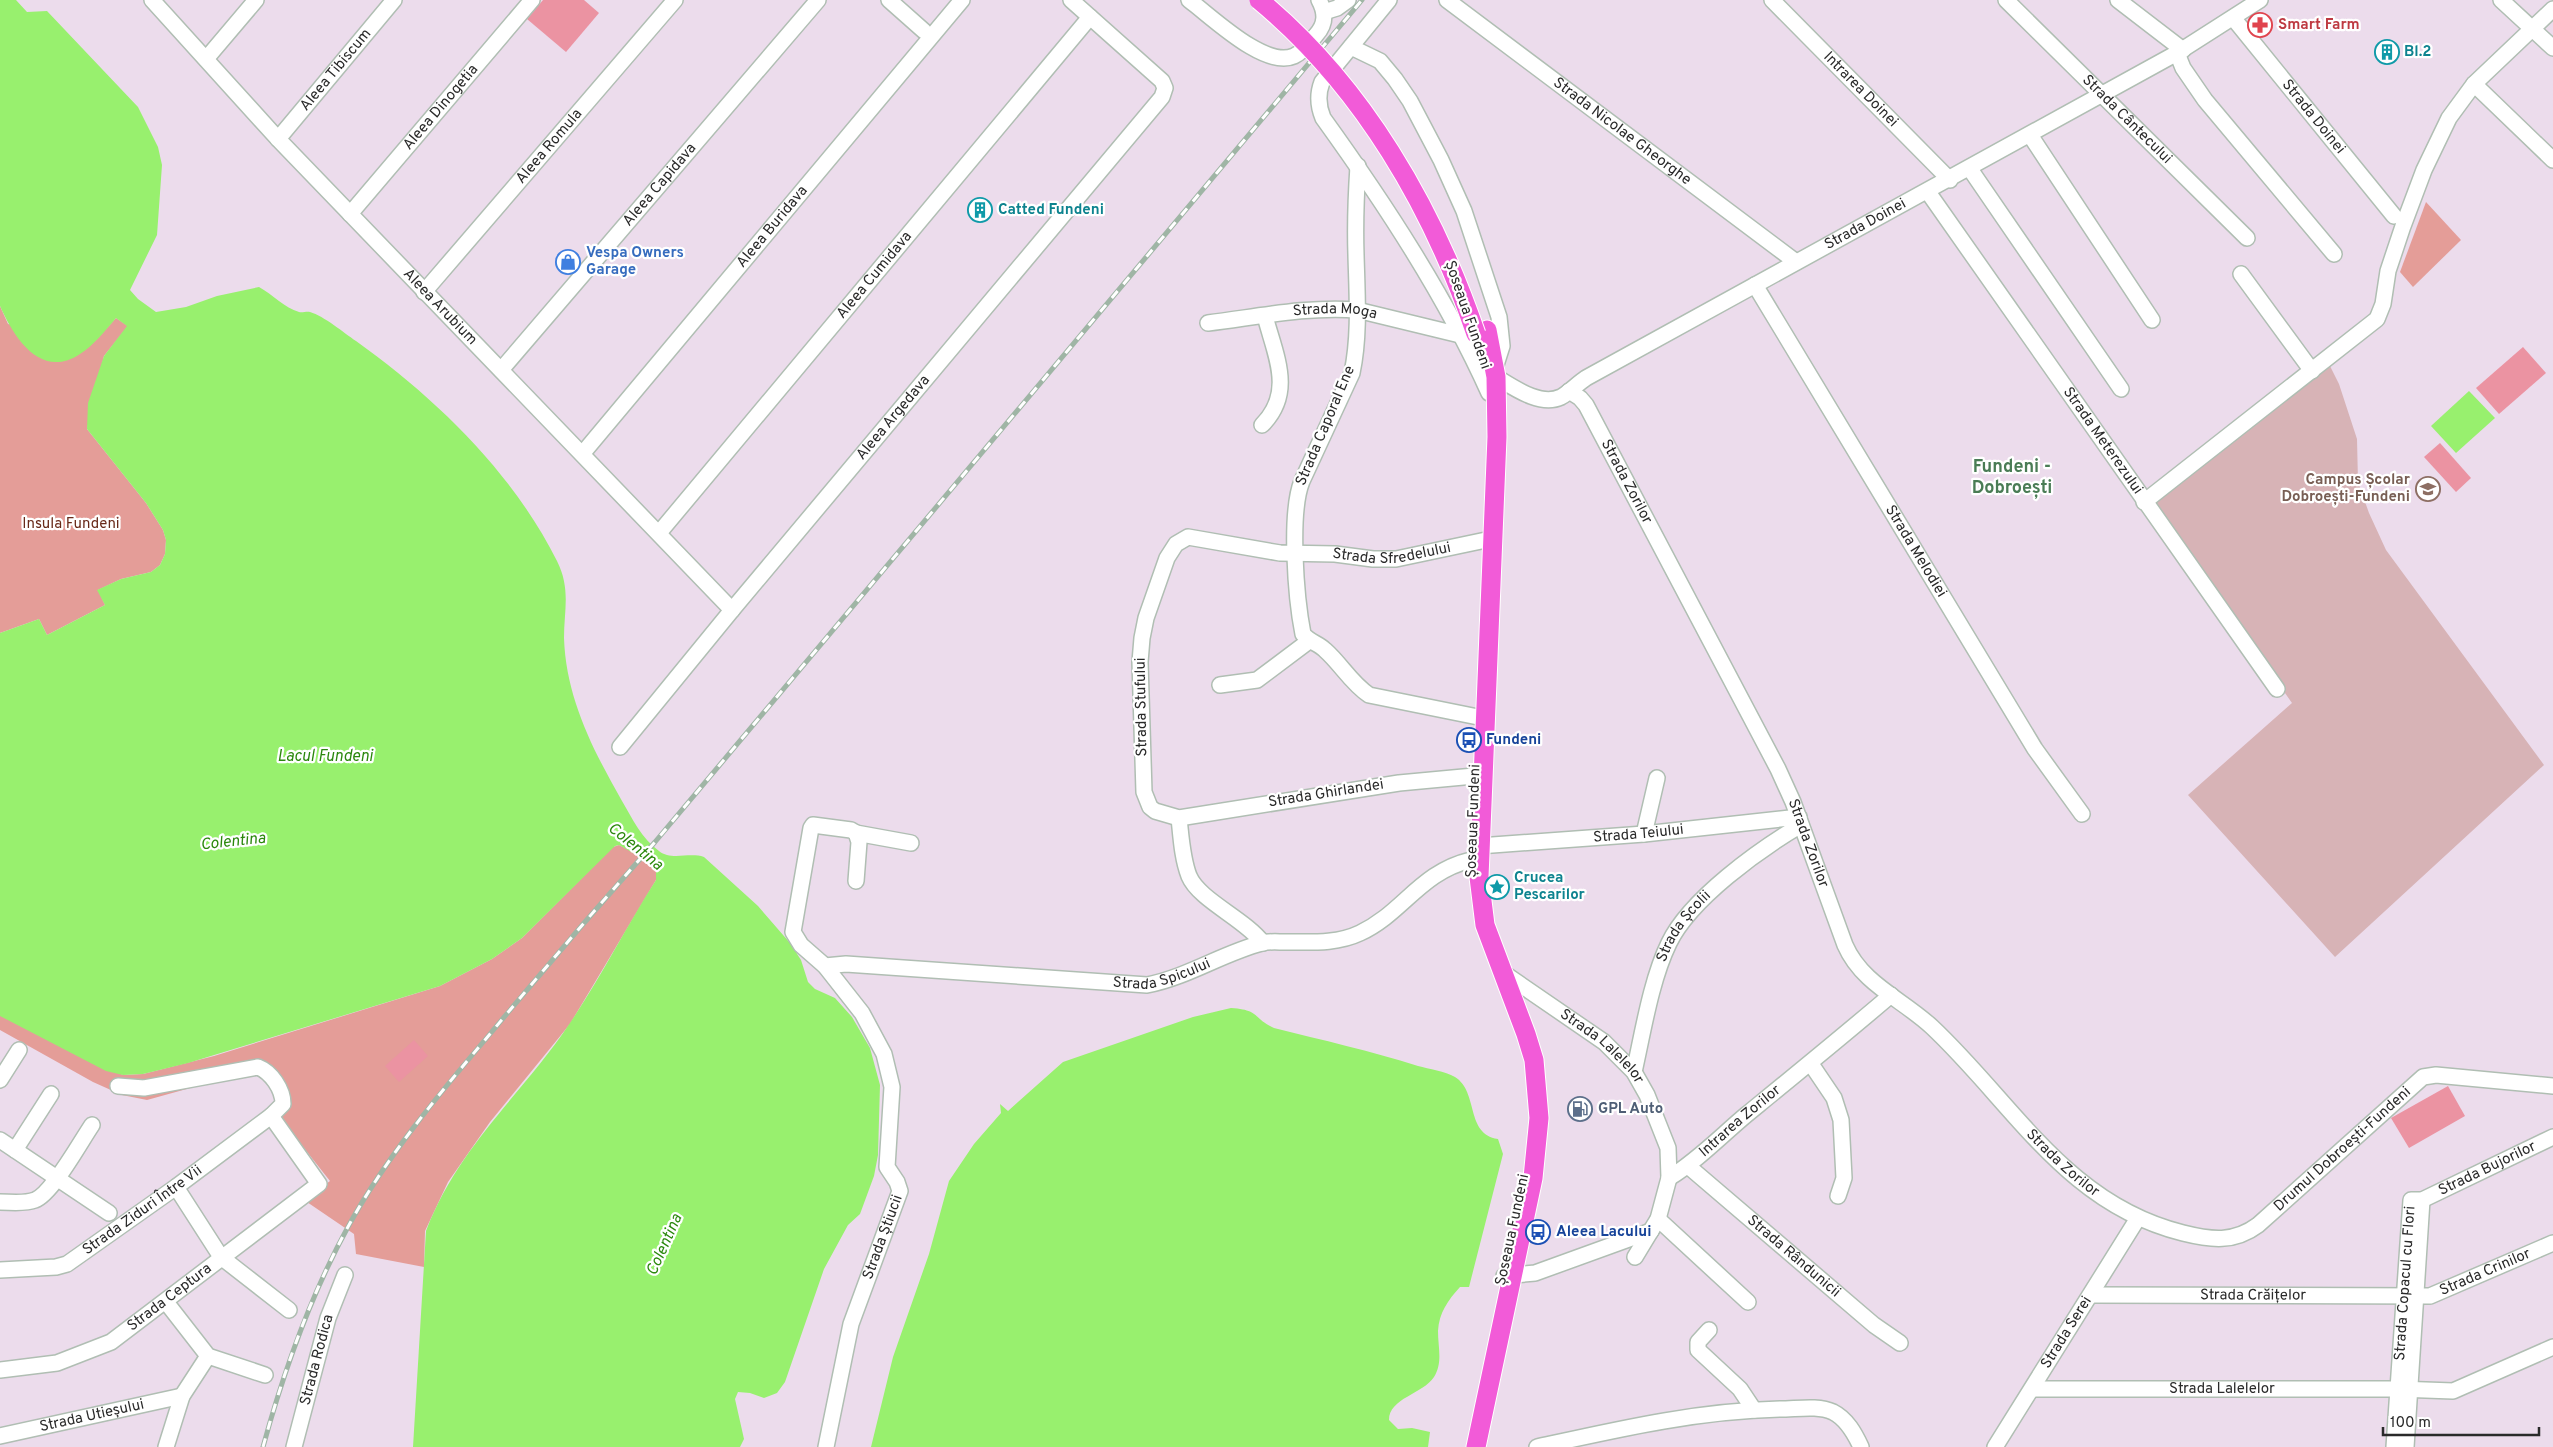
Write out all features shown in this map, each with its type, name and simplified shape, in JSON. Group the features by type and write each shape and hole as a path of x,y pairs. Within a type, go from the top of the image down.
{"main road":[{"name":"Șoseaua Fundeni","path":"1258,0 1323,62 1368,120 1430,220 1451,266 1484,361 1493,379 1474,776 1476,918 1524,1049 1531,1094 1530,1152 1476,1447"},
{"name":"Șoseaua Fundeni","path":"1278,0 1310,30 1351,75 1414,168 1453,240 1474,333 1493,379 1496,464 1475,853 1482,911 1530,1047 1536,1075 1539,1108 1536,1162 1466,1447"}],"street":[{"name":"Aleea Arubium","path":"152,0 278,139 424,292 659,532 732,610"},
{"path":"206,60 256,0"},
{"name":"Aleea Tibiscum","path":"278,139 394,0"},
{"name":"Aleea Dinogetia","path":"350,214 532,0"},
{"name":"Aleea Romula","path":"424,292 674,0"},
{"name":"Aleea Capidava","path":"501,370 818,0"},
{"path":"890,0 924,31"},
{"name":"Aleea Buridava","path":"582,453 962,0"},
{"path":"1071,0 1090,17"},
{"path":"1189,0 1251,47 1268,57 1277,59 1294,56 1302,51 1322,27 1322,6 1337,8 1348,0"},
{"path":"1351,47 1389,0"},
{"name":"Strada Nicolae Gheorghe","path":"1447,0 1796,262"},
{"name":"Intrarea Doinei","path":"1772,0 1950,180"},
{"name":"Strada Cântecului","path":"2006,0 2247,238"},
{"path":"2118,0 2180,51 2183,68 2210,106 2334,254"},
{"name":"Strada Doinei","path":"1493,379 1528,394 1554,399 1569,391 1586,378 2102,96 2234,19 2260,0"},
{"path":"2501,0 2553,48"},
{"path":"2144,502 2377,318 2381,312 2392,257 2424,170 2449,118 2474,84 2553,9"},
{"name":"Aleea Argedava","path":"620,747 732,610 1162,96 1165,88 1162,81 1090,17"},
{"name":"Aleea Cumidava","path":"659,532 1090,17"},
{"name":"Strada Doinei","path":"2234,19 2394,216"},
{"name":"Șoseaua Fundeni","path":"1474,333 1324,118 1318,97 1322,82 1351,47 1380,61 1395,79 1414,108 1441,160 1464,211 1500,318 1502,346 1493,379"},
{"path":"2474,84 2553,160"},
{"path":"2030,135 2152,320"},
{"name":"Strada Caporal Ene","path":"1310,641 1303,634 1296,553 1298,489 1352,373 1355,360 1357,310 1355,224 1358,166"},
{"path":"1970,169 2121,389"},
{"name":"Strada Meterezului","path":"1928,192 2277,689"},
{"path":"2241,274 2312,371"},
{"name":"Strada Melodiei","path":"1755,285 2035,749 2082,814"},
{"name":"Strada Moga","path":"1208,323 1324,309 1357,310 1474,333"},
{"path":"1262,425 1275,407 1281,386 1265,316"},
{"name":"Strada Zorilor","path":"1569,391 1580,398 1586,405 1771,754 1800,821 1849,955 1862,973 1932,1027 2075,1178 2093,1193 2138,1218"},
{"name":"Strada Stufului","path":"1179,818 1155,811 1146,800 1144,792 1140,662 1142,638 1146,618 1167,558 1176,544 1188,537 1254,549 1296,553"},
{"name":"Strada Sfredelului","path":"1296,553 1396,559 1486,540"},
{"path":"1220,685 1257,680 1310,641 1324,648 1359,689 1369,695 1478,717"},
{"name":"Strada Ghirlandei","path":"1179,818 1399,783 1474,776"},
{"path":"1644,834 1657,778"},
{"path":"1179,818 1186,869 1193,883 1250,929 1263,943"},
{"name":"Strada Teiului","path":"1475,853 1644,834 1800,821"},
{"name":"Strada Școlii","path":"1634,1072 1653,992 1666,950 1677,930 1720,884 1800,821"},
{"name":"Strada Știucii","path":"826,1447 849,1330 900,1192 897,1182 887,1167 892,1087 884,1054 862,1013 825,966 801,945 793,932 810,828 817,824 851,830 856,833"},
{"path":"856,881 859,842 856,833 911,843"},
{"name":"Strada Spicului","path":"825,966 846,964 1147,986 1263,943 1326,942 1361,933 1374,925 1432,876 1475,853"},
{"name":"Strada Lalelelor","path":"1502,972 1604,1042 1634,1072 1647,1095 1664,1134 1669,1158 1670,1178"},
{"name":"Intrarea Zorilor","path":"1670,1178 1688,1166 1728,1130 1811,1064 1891,995"},
{"path":"0,1080 19,1050"},
{"path":"1811,1064 1834,1098 1840,1120 1844,1178 1838,1196"},
{"name":"Strada Ziduri Între Vii","path":"0,1270 67,1264 176,1187 271,1116 283,1104 282,1093 271,1076 265,1069 258,1067 144,1088 118,1086"},
{"name":"Drumul Dobroești-Fundeni","path":"2138,1218 2169,1230 2211,1239 2230,1239 2244,1234 2258,1225 2423,1077 2436,1075 2553,1086"},
{"path":"15,1150 51,1094"},
{"name":"Strada Ceptura","path":"0,1370 57,1363 99,1348 121,1336 221,1257 320,1184 271,1116"},
{"path":"0,1202 38,1200 58,1178 92,1125"},
{"name":"Strada Bujorilor","path":"2422,1200 2553,1137"},
{"path":"0,1140 109,1213"},
{"name":"Strada Rândunicii","path":"1688,1166 1874,1325 1900,1343"},
{"path":"1635,1257 1654,1225 1670,1178"},
{"path":"176,1187 221,1257 289,1310"},
{"name":"Strada Copacul cu Flori","path":"2406,1447 2404,1389 2410,1296 2422,1200"},
{"name":"Strada Serei","path":"1995,1447 2092,1295 2138,1218"},
{"path":"1508,1276 1535,1273 1654,1225"},
{"path":"1654,1225 1748,1302"},
{"name":"Strada Crinilor","path":"2410,1296 2439,1294 2553,1243"},
{"name":"Strada Rodica","path":"294,1447 328,1318 345,1275"},
{"name":"Strada Crăițelor","path":"2092,1295 2410,1296"},
{"path":"166,1302 208,1356 265,1375"},
{"path":"1709,1330 1698,1342 1696,1346 1698,1350 1740,1389 1754,1410"},
{"name":"Strada Lalelelor","path":"2033,1389 2404,1389 2447,1392 2463,1388 2553,1347"},
{"path":"166,1447 182,1396 208,1356"},
{"name":"Strada Copacul cu Flori","path":"2394,1447 2404,1389"},
{"name":"Strada Utieșului","path":"0,1436 182,1396"},
{"path":"1537,1447 1692,1415 1810,1408 1832,1412 1842,1417 1861,1447"}],"green space":[{"path":"2426,202 2461,240 2413,287 2400,272"},
{"name":"Insula Fundeni","path":"0,306 8,324 95,341 116,318 128,326 104,356 87,429 146,503 163,530 166,540 165,554 160,565 151,572 121,579 98,590 105,605 47,635 39,619 0,633"},
{"path":"619,845 645,858 655,868 656,880 570,1024 490,1122 448,1182 425,1231 424,1267 356,1254 354,1234 304,1200 330,1181 281,1119 275,1093 255,1070 147,1100 122,1095 93,1082 0,1030 0,1014 123,1075 143,1074 214,1056 440,986 492,959 522,938 613,847"}],"shaded area":[{"path":"543,0 584,0 599,13 566,52 527,19"},
{"path":"2523,347 2546,373 2499,414 2476,388"},
{"path":"2329,364 2339,384 2357,439 2358,482 2369,513 2386,550 2544,765 2335,957 2188,795 2292,703 2151,504"},
{"path":"2440,443 2471,478 2456,492 2424,457"},
{"path":"414,1040 428,1056 399,1082 385,1066"},
{"path":"2448,1086 2465,1116 2409,1148 2391,1118"}],"water":[{"name":"Lacul Fundeni","path":"0,0 16,0 27,12 47,11 138,107 158,147 162,165 157,235 130,290 138,299 156,312 186,307 217,296 259,287 294,310 310,312 334,325 415,387 470,439 518,498 539,529 557,561 564,581 566,600 564,638 566,660 576,702 591,743 638,828 647,841 664,854 704,857 758,906 790,943 801,960 808,982 815,989 835,998 852,1017 870,1048 880,1085 878,1155 874,1176 860,1214 848,1225 824,1269 785,1382 777,1393 764,1398 750,1393 738,1392 735,1399 744,1439 740,1447 413,1447 426,1231 440,1200 473,1147 551,1049 592,988 656,880 656,870 647,861 619,845 615,846 522,938 492,959 440,986 188,1063 143,1074 123,1075 106,1071 0,1016 0,633 39,619 47,635 105,605 97,590 121,579 151,572 160,565 165,554 166,540 163,530 146,503 87,429 88,403 104,356 127,326 116,318 95,342 80,354 66,361 53,362 41,359 21,342 0,306"},
{"path":"2469,391 2495,418 2456,453 2431,426"},
{"path":"1231,1008 1252,1013 1274,1028 1451,1075 1462,1084 1467,1092 1476,1121 1481,1129 1488,1136 1498,1139 1503,1154 1469,1287 1460,1287 1448,1302 1440,1318 1437,1371 1429,1383 1400,1401 1390,1413 1389,1420 1398,1429 1412,1428 1430,1432 1428,1447 871,1447 893,1357 929,1254 949,1181 974,1144 1001,1113 1000,1104 1008,1111 1063,1062 1193,1017"}],"railway":[{"path":"263,1447 289,1362 322,1279 364,1199 415,1126 510,1010 655,842 1362,0"}],"place":[{"name":"Smart Farm","path":"2260,25"},
{"name":"Bl.2","path":"2387,52"},
{"name":"Catted Fundeni","path":"980,210"},
{"name":"Vespa Owners Garage","path":"568,262"},
{"name":"Campus Școlar Dobroești-Fundeni","path":"2428,489"},
{"name":"Fundeni","path":"1469,740"},
{"name":"Crucea Pescarilor","path":"1497,887"},
{"name":"GPL Auto","path":"1580,1109"},
{"name":"Aleea Lacului","path":"1538,1232"}],"district":[{"name":"Fundeni - Dobroești","path":"2012,477"}],"water label":[{"name":"Colentina","path":"233,842"},
{"name":"Colentina","path":"635,847"},
{"name":"Colentina","path":"665,1245"}]}
